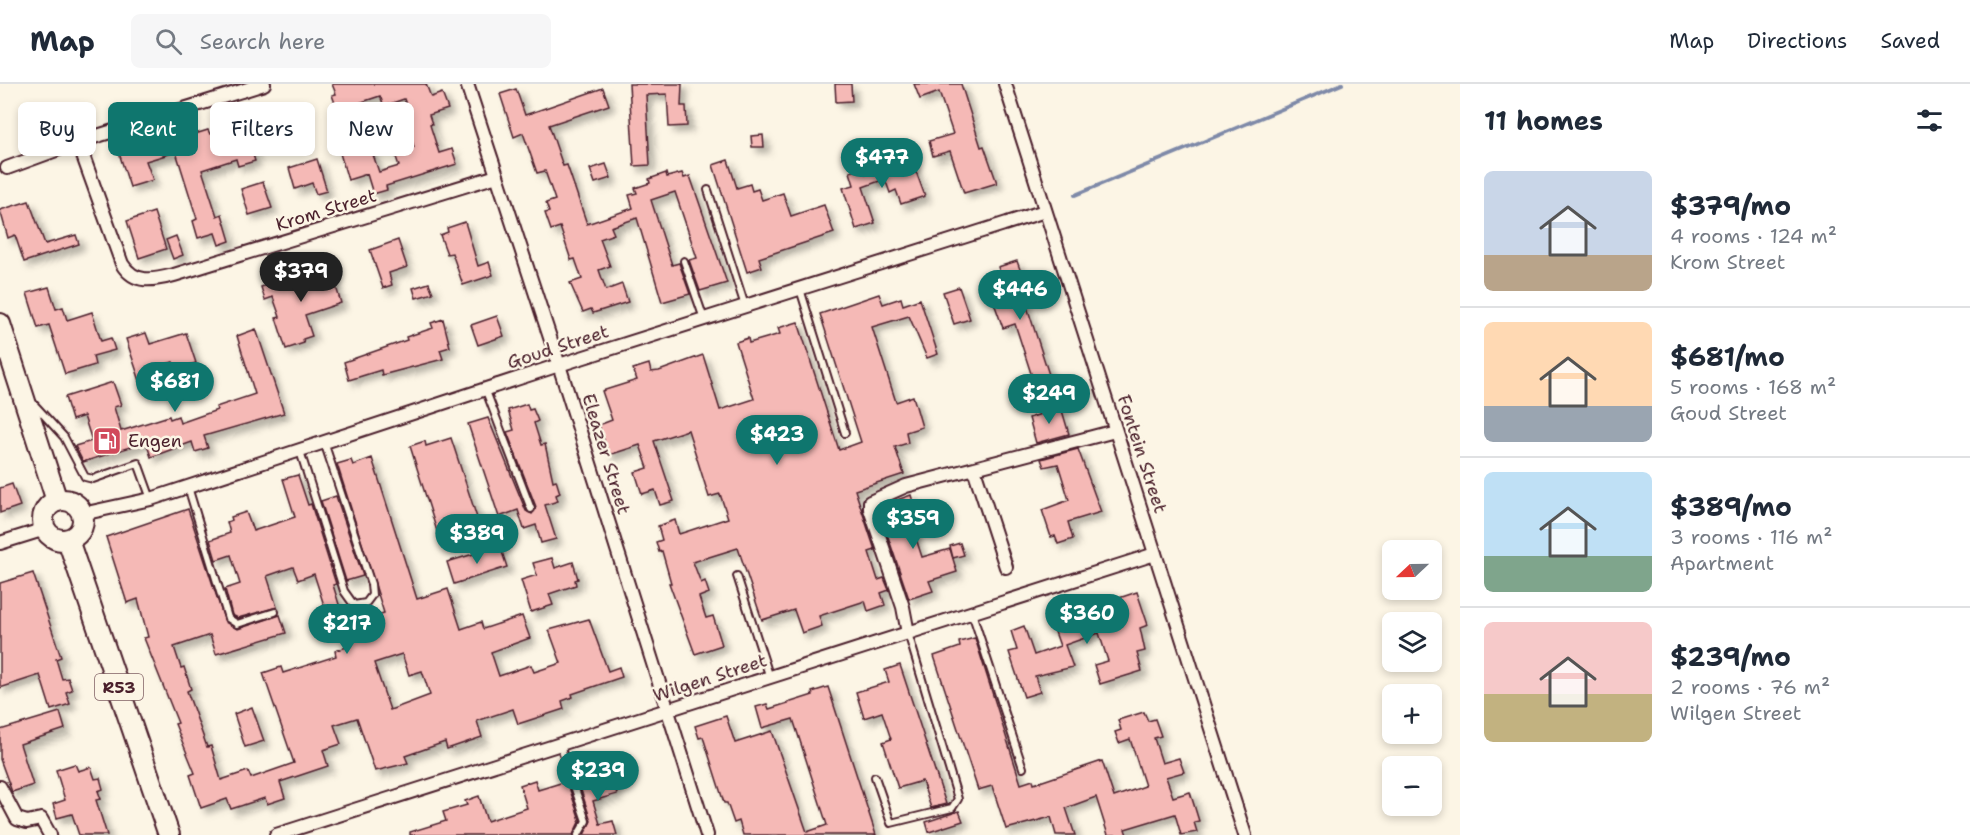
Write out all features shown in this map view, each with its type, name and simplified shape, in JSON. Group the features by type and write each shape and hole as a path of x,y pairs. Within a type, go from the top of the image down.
{"main road":[{"path":"0,324 57,501"},
{"path":"57,501 71,502 82,514 83,525 80,532 68,540 54,539 45,529 43,515 51,504 57,501"},
{"name":"R53","path":"68,540 169,835"}],"street":[{"path":"96,136 264,84"},
{"name":"Eleazer Street","path":"467,84 559,365 707,835"},
{"name":"Fontein Street","path":"1005,84 1245,835"},
{"path":"7,168 40,156"},
{"name":"Krom Street","path":"83,156 122,264 133,276 153,280 497,176"},
{"name":"Goud Street","path":"82,514 152,499 486,391 559,365 1045,211"},
{"path":"908,633 903,607 870,509 870,502 906,486 1115,431"},
{"path":"974,469 1006,567"},
{"path":"0,543 45,529"},
{"name":"Wilgen Street","path":"276,835 1155,554"},
{"path":"0,787 17,819 27,822 41,819 50,835"}],"lane":[{"path":"708,190 745,307"},
{"path":"684,261 704,320"},
{"path":"800,289 845,434"},
{"path":"21,389 64,437 85,477 93,479 138,463 152,499"},
{"path":"486,391 531,509"},
{"path":"299,450 344,591 354,605 366,603 372,595 371,584 324,442"},
{"path":"188,487 228,618 237,624 275,612"},
{"path":"737,576 770,678"},
{"path":"972,613 1023,768"},
{"path":"875,777 891,823 952,808 956,805 958,798 908,633"},
{"path":"560,745 586,821 578,835"}],"building":[{"path":"332,84 426,84 431,97 442,93 448,109 429,115 432,124 430,125 439,153 452,149 457,164 386,186 387,190 373,194 367,174 348,180 341,156 373,156 379,172 399,166 396,156 414,156 414,102 405,102 404,99 382,102 380,96 362,102 335,102 332,95 336,94"},
{"path":"629,84 682,84 681,106 686,106 687,126 669,127 667,94 646,95 650,165 634,166"},
{"path":"835,84 851,84 852,101 836,102"},
{"path":"914,84 961,84 981,147 984,146 997,183 964,193 950,151 933,156 929,141 953,134 939,92 920,99"},
{"path":"603,88 609,105 549,125 563,166 567,165 587,224 633,208 629,195 637,193 635,188 650,183 649,179 666,173 667,177 682,173 684,178 690,176 727,283 700,291 689,260 697,258 675,192 651,200 672,265 679,263 690,294 662,302 637,218 611,227 614,234 600,239 610,266 599,270 606,290 622,284 628,302 593,313 591,309 583,312 570,283 582,279 575,259 571,260 560,227 551,230 545,213 549,212 546,203 555,200 545,171 537,173 523,133 514,137 500,94 516,89 525,115"},
{"path":"208,130 210,156 253,156 255,161 238,166 236,159 202,170 217,216 222,214 230,241 219,245 215,233 198,238 193,221 197,219 177,156 198,156 198,133"},
{"path":"763,135 764,147 752,147 751,136"},
{"path":"120,156 163,156 146,161 153,180 130,187"},
{"path":"911,158 925,196 901,204 896,190 890,193 885,179 863,187 875,223 856,229 843,188 854,185 850,172 863,168 866,174"},
{"path":"317,159 327,191 316,194 312,183 295,189 289,168"},
{"path":"728,160 737,188 750,184 752,191 758,189 762,200 783,193 791,216 824,205 834,233 759,258 762,267 747,272 713,165"},
{"path":"606,164 611,178 595,183 590,169"},
{"path":"263,182 272,208 249,215 241,189"},
{"path":"29,201 45,244 76,235 79,244 24,262 15,235 8,238 0,210"},
{"path":"154,212 166,249 139,258 127,221"},
{"path":"465,222 478,266 489,262 493,275 463,285 452,253 447,254 440,235 448,232 447,228"},
{"path":"176,236 183,255 173,259 166,240"},
{"path":"398,240 407,267 389,273 392,285 383,288 370,250"},
{"path":"1017,261 1026,286 1021,288 1053,387 1037,392 1015,324 1003,328 989,289 1004,284 998,267"},
{"path":"330,267 341,303 305,315 312,336 303,339 304,343 286,349 276,318 280,317 273,297 265,300 261,287 279,281 280,285"},
{"path":"429,283 433,293 416,298 413,288"},
{"path":"49,287 56,309 63,307 67,320 92,312 101,341 111,338 115,350 93,356 95,365 65,374 49,325 38,328 27,293"},
{"path":"959,287 970,319 954,324 943,292"},
{"path":"879,294 883,304 901,298 903,305 920,299 938,354 927,358 909,316 872,327 896,402 913,396 922,427 906,432 908,443 895,447 904,474 855,490 875,550 869,552 878,580 884,578 889,590 881,593 885,605 868,611 865,601 819,616 822,626 802,633 794,610 762,620 738,548 693,562 701,583 705,581 709,593 699,597 706,618 713,616 722,645 695,654 669,583 671,583 662,551 659,552 656,542 662,540 658,526 675,520 679,534 728,518 720,494 709,497 688,430 654,441 674,501 660,505 655,490 642,494 635,472 648,468 640,445 609,455 599,425 612,420 602,391 637,380 633,369 649,364 651,372 659,371 703,355 720,410 754,399 736,342 748,338 749,343 780,334 778,328 798,322 839,450 861,442 820,314"},
{"path":"497,316 504,336 478,345 471,325"},
{"path":"443,319 450,347 440,350 443,359 382,375 381,370 349,380 344,362 407,340 406,337 433,328 431,323"},
{"path":"256,329 284,413 204,436 208,448 195,452 192,442 151,457 146,442 83,462 75,446 92,441 84,416 72,420 65,397 113,382 121,405 114,407 121,431 169,416 170,419 178,416 180,423 217,410 216,407 255,394 237,336"},
{"path":"146,333 150,344 186,333 196,363 175,369 173,362 153,368 157,379 141,384 126,339"},
{"path":"527,404 529,410 533,409 538,421 534,423 541,445 545,444 553,481 556,480 560,493 556,495 558,501 545,505 556,539 541,543 536,525 524,529 518,510 499,517 468,424 488,418 526,511 532,514 536,507 507,432 514,430 508,410"},
{"path":"1061,407 1069,434 1036,443 1029,418"},
{"path":"451,438 481,530 441,544 410,446 425,441 426,446"},
{"path":"1078,449 1101,512 1068,522 1073,539 1058,544 1055,536 1051,537 1042,510 1069,500 1058,464 1044,467 1041,459"},
{"path":"372,458 417,599 448,589 461,629 481,622 483,629 522,616 530,638 491,652 499,676 531,665 534,672 561,663 549,630 589,619 608,671 619,667 622,677 572,694 573,697 562,701 564,709 518,724 513,709 477,721 482,737 447,749 445,742 405,756 408,763 375,771 357,718 334,725 341,744 323,750 328,766 280,782 285,798 267,804 265,798 231,809 227,799 201,808 190,775 195,773 144,638 148,637 138,599 127,603 106,537 188,509 225,622 238,629 280,615 286,633 216,654 210,635 174,647 181,668 184,667 191,689 187,691 207,747 211,746 221,780 248,771 251,778 294,763 263,673 281,667 283,673 336,656 335,651 352,645 345,624 384,613 337,464 351,460 353,465","holes":["402,654 409,675 422,671 430,695 390,710 374,663"]},
{"path":"298,475 308,505 311,504 336,584 333,585 342,614 328,618 314,574 298,580 293,567 267,576 277,607 238,618 232,615 225,589 240,584 231,555 216,560 210,540 230,533 227,522 232,520 231,517 246,512 253,531 295,517 283,479"},
{"path":"12,484 20,506 0,513 0,488"},
{"path":"911,495 914,505 909,506 913,519 910,520 922,557 950,549 957,572 929,581 933,591 909,599 878,507"},
{"path":"336,496 363,576 346,581 321,501"},
{"path":"960,543 964,555 953,558 950,546"},
{"path":"500,546 507,567 454,584 447,562"},
{"path":"552,558 555,568 573,562 578,579 575,580 576,585 549,594 553,605 531,612 521,580 537,575 533,563"},
{"path":"33,573 61,657 56,659 62,679 68,678 72,690 66,692 70,704 51,710 40,675 0,688 0,583"},
{"path":"1137,592 1148,625 1140,628 1145,651 1137,653 1142,671 1100,684 1094,665 1108,661 1099,633 1065,645 1073,667 1035,676 1040,692 1024,697 1009,652 1017,650 1011,631 1024,626 1034,655 1060,646 1055,632 1094,619 1092,614 1115,606 1113,600"},
{"path":"975,638 1021,784 1033,780 1034,784 1102,761 1114,797 1145,786 1130,739 1119,743 1115,732 1121,730 1118,720 1144,712 1148,721 1155,719 1161,736 1154,738 1162,763 1179,758 1184,772 1166,777 1173,797 1190,792 1199,821 1194,822 1197,832 1181,835 1175,814 1125,829 1127,835 1108,835 1096,797 1066,808 1075,835 1056,835 1051,817 1006,829 992,786 978,790 934,656 960,647 959,642"},
{"path":"900,665 946,804 931,808 922,781 898,788 883,742 891,739 882,712 864,718 856,692 889,682 885,670"},
{"path":"828,687 876,835 743,835 739,821 734,823 727,803 724,803 703,737 699,738 695,726 726,716 735,743 772,731 807,832 827,825 793,719 762,728 756,707 767,704 769,709 813,695 812,692"},
{"path":"252,707 264,741 245,747 234,714"},
{"path":"60,712 65,729 20,744 33,785 12,792 0,759 0,730"},
{"path":"75,764 78,771 91,767 95,779 100,778 103,789 98,791 101,799 96,800 107,835 79,835 72,814 57,818 53,804 65,800 56,770"},
{"path":"610,771 617,794 593,801 600,824 613,821 617,835 584,835 591,821 578,781"},
{"path":"535,780 538,790 567,781 580,820 573,835 410,835 410,832 446,821 443,812 467,805 465,801 479,796 487,821 527,808 520,785"},
{"path":"959,811 963,821 929,832 926,822"}],"waterway":[{"path":"1075,195 1342,84"}],"place":[{"name":"Engen","path":"107,441"}]}
